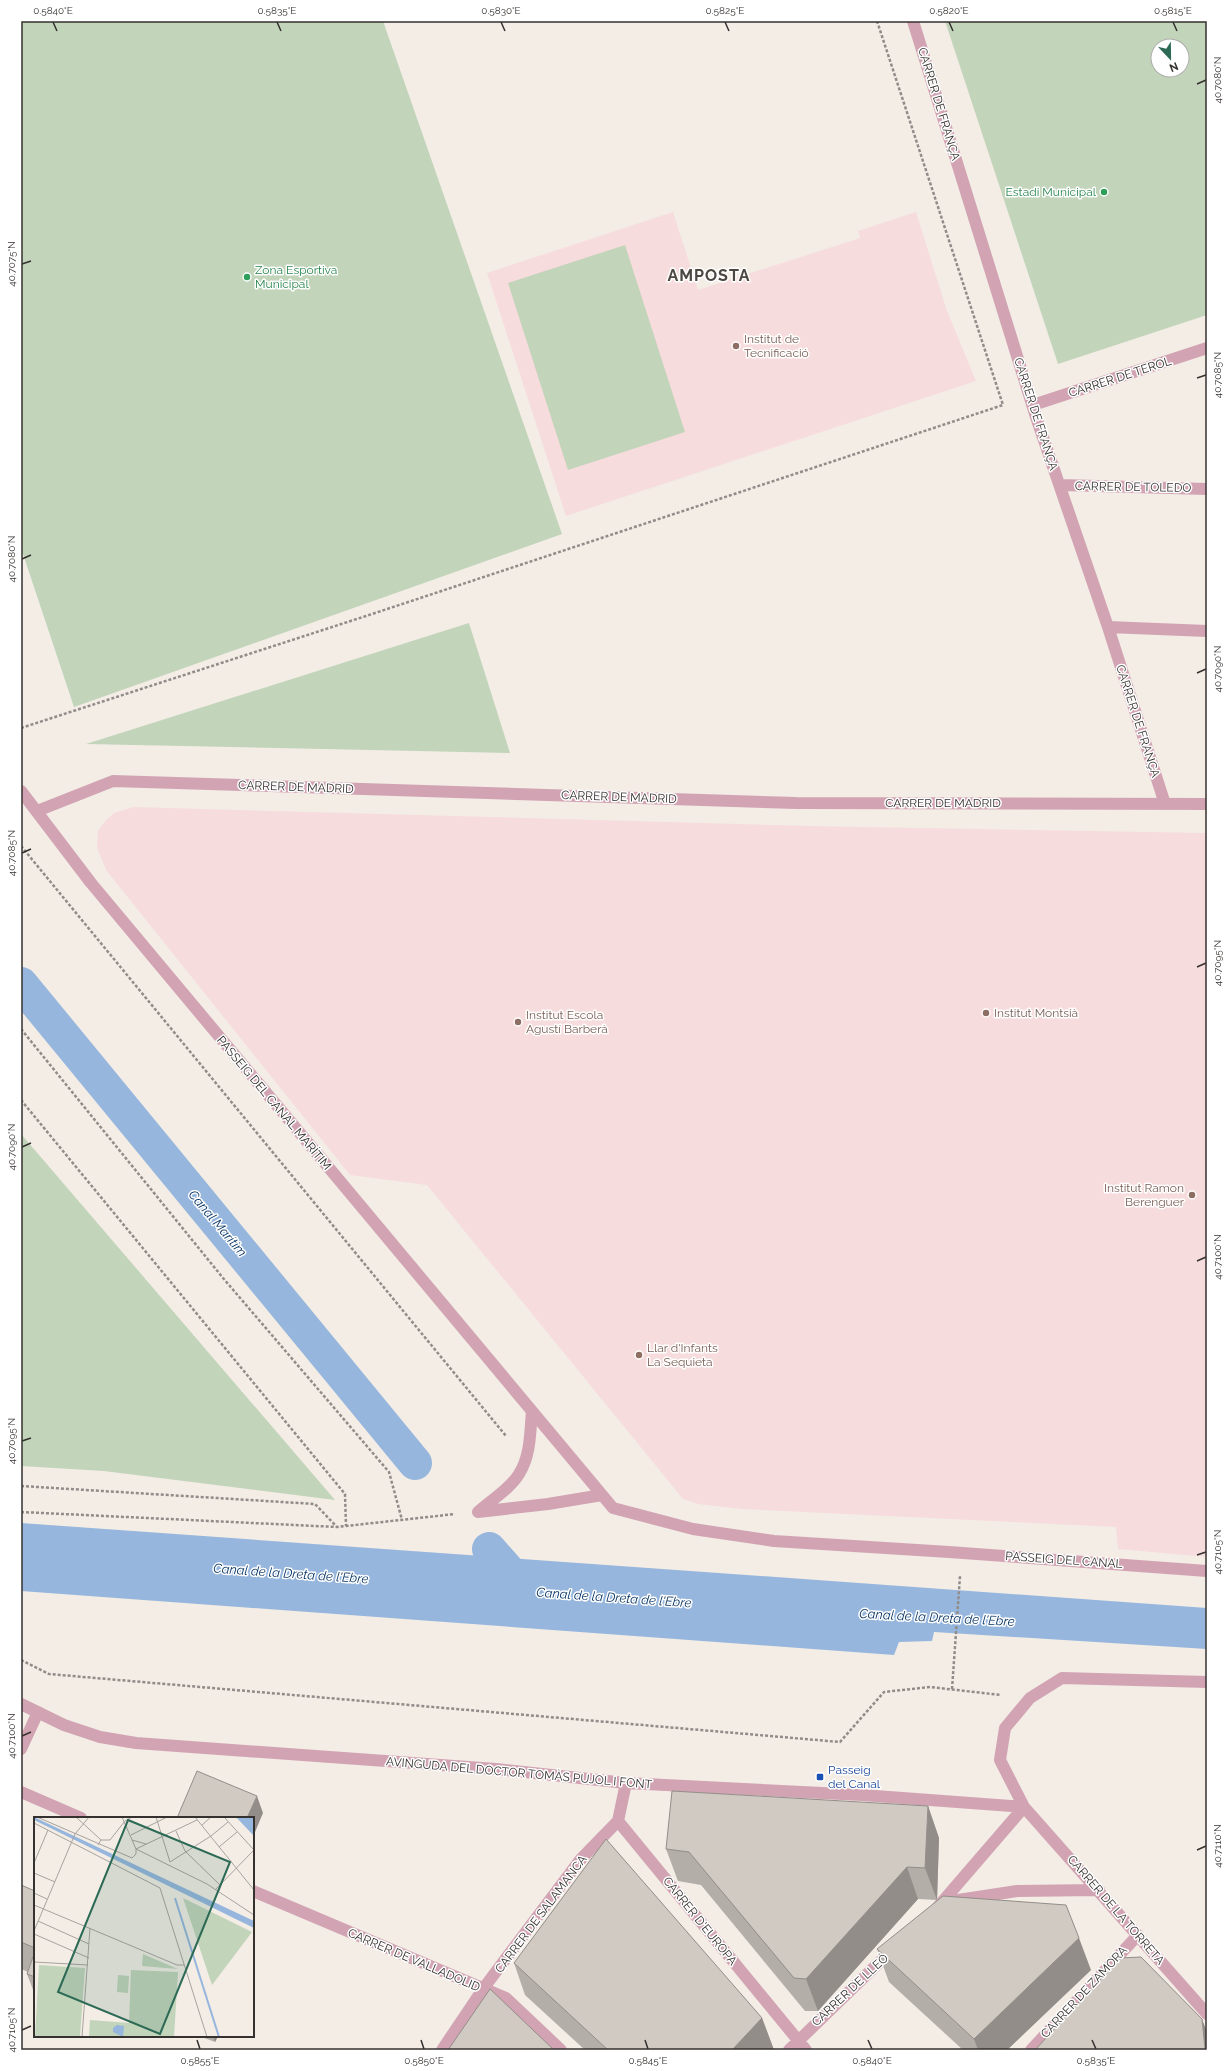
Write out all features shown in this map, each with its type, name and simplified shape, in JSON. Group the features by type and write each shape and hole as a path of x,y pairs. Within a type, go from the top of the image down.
{"street":[{"name":"CARRER DE FRANÇA","path":"913,21 1033,405 1108,627 1165,804"},
{"name":"CARRER DE TEROL","path":"1033,405 1207,348"},
{"name":"CARRER DE TOLEDO","path":"1060,486 1207,489"},
{"path":"1108,627 1207,631"},
{"name":"CARRER DE MADRID","path":"37,811 113,782 796,802 1207,804"},
{"name":"PASSEIG DEL CANAL MARÍTIM","path":"21,791 90,884 613,1508"},
{"path":"478,1512 519,1474 526,1459 530,1442 532,1411"},
{"path":"478,1512 548,1504 602,1495"},
{"name":"PASSEIG DEL CANAL","path":"613,1508 693,1529 774,1541 1207,1571"},
{"path":"930,1914 1024,1808 1000,1760 1005,1728 1030,1698 1062,1678 1206,1682"},
{"name":"AVINGUDA DEL DOCTOR TOMÀS PUJOL I FONT","path":"21,1704 64,1725 100,1737 136,1742 496,1769 626,1783 855,1795 1024,1808"},
{"path":"21,1750 38,1712"},
{"path":"618,1821 626,1783"},
{"path":"21,1792 79,1817"},
{"name":"CARRER DE LA TORRETA","path":"1024,1808 1099,1890 1207,2014"},
{"name":"CARRER DE SALAMANCA","path":"442,2050 483,1989 580,1860 618,1821"},
{"name":"CARRER D'EUROPA","path":"618,1821 806,2050"},
{"path":"941,1903 1018,1891 1099,1890"},
{"name":"CARRER DE VALLADOLID","path":"254,1891 506,1998 561,2050"},
{"name":"CARRER DE ZAMORA","path":"1031,2050 1138,1935"},
{"name":"CARRER DE LLEÓ","path":"789,2050 901,1942"}],"path":[{"path":"21,728 1003,406 962,286 877,21"},
{"path":"21,846 526,1459"},
{"path":"21,1029 223,1278 389,1472 402,1520"},
{"path":"21,1100 345,1494 346,1526"},
{"path":"21,1486 315,1504 337,1527"},
{"path":"21,1512 337,1527 478,1512"},
{"path":"952,1689 960,1570"},
{"path":"21,1660 49,1674 840,1742 884,1692 930,1687 1030,1698"}],"shaded area":[{"name":"Institut de Tecnificació","path":"673,212 698,290 860,238 858,231 916,212 947,311 976,381 566,516 487,273"},
{"path":"133,807 810,826 1207,833 1207,1557 1118,1549 1116,1527 743,1509 698,1504 683,1499 427,1185 350,1175 106,870 97,848 98,831 106,820 114,813"}],"green space":[{"name":"Zona Esportiva Municipal","path":"21,21 383,21 562,534 74,707 21,548"},
{"name":"Estadi Municipal","path":"945,21 1207,21 1207,315 1058,364"},
{"path":"625,245 685,432 568,470 508,283"},
{"path":"469,623 510,753 86,744"},
{"path":"21,1134 335,1500 104,1471 21,1466"}],"water":[{"name":"Canal de la Dreta de l'Ebre","path":"21,1523 1207,1608 1207,1649 934,1632 932,1641 899,1642 894,1655 21,1591"}],"building":[{"path":"197,1771 257,1796 247,1817 177,1817"},
{"path":"672,1791 928,1806 925,1868 907,1867 806,1979 794,1978 689,1852 666,1849"},
{"path":"606,1839 762,2018 732,2050 608,2050 514,1963"},
{"path":"21,1885 34,1891 34,1948 21,1942"},
{"path":"943,1896 1066,1905 1079,1938 974,2039 877,1949"},
{"path":"34,1954 34,1977 27,1974"},
{"path":"1141,1957 1202,2019 1205,2050 1035,2050 1120,1958"},
{"path":"490,1989 554,2050 448,2050"}],"waterway":[{"name":"Canal Marítim","path":"21,984 415,1463"},
{"name":"Canal Marítim","path":"489,1549 525,1590"}],"place":[{"name":"Estadi Municipal","path":"1104,192"},
{"name":"Zona Esportiva Municipal","path":"247,277"},
{"name":"Institut de Tecnificació","path":"736,346"},
{"name":"Institut Montsià","path":"986,1013"},
{"name":"Institut Escola Agustí Barberà","path":"518,1022"},
{"name":"Institut Ramon Berenguer","path":"1192,1195"},
{"name":"Llar d'Infants La Sequieta","path":"639,1355"},
{"name":"Passeig del Canal","path":"820,1777"}],"district":[{"name":"AMPOSTA","path":"709,275"}]}
